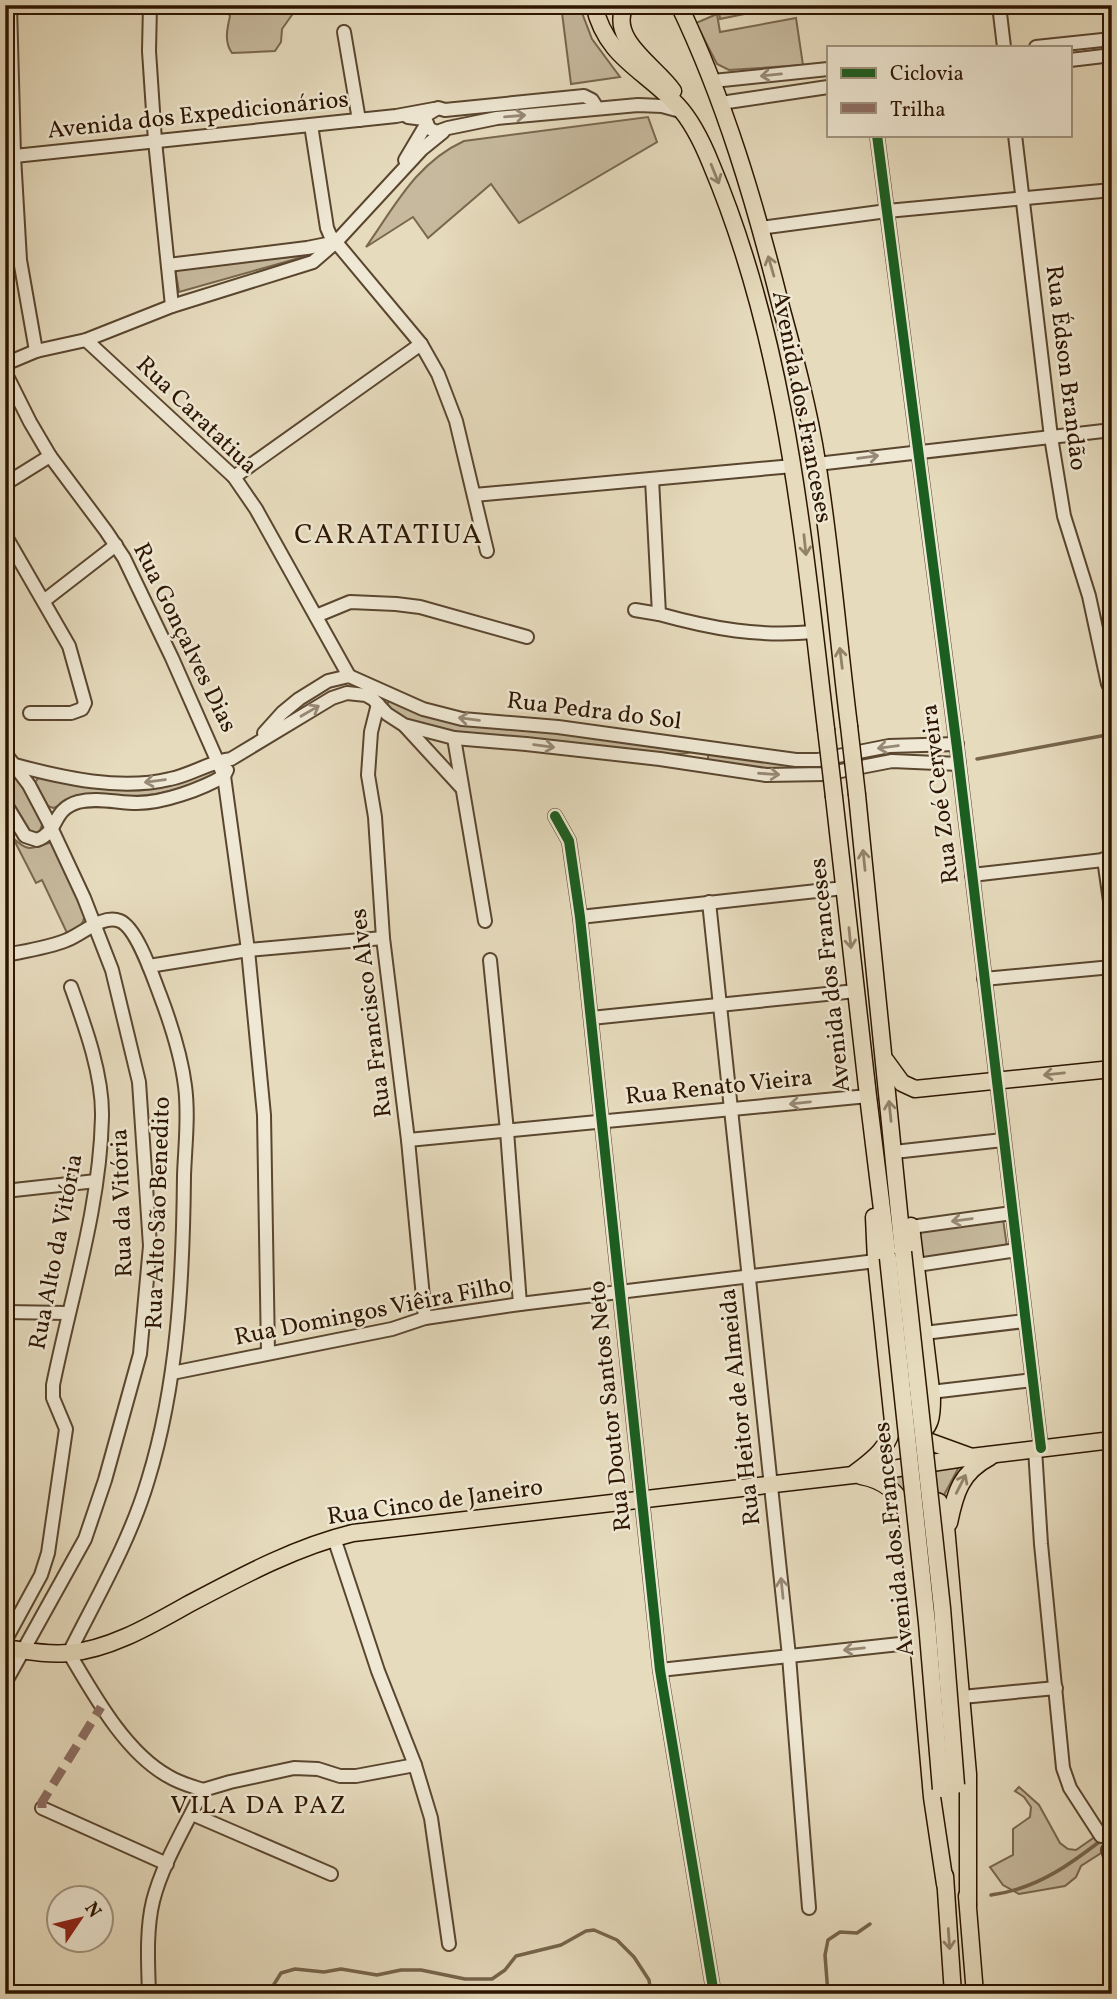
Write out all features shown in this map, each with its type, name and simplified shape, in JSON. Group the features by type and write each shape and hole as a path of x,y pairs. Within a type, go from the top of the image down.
{"main road":[{"name":"Avenida dos Franceses","path":"594,5 607,38 621,57 684,112 725,198 758,302 793,466 834,797 867,1096 889,1257 927,1623 968,1905 975,1994"},
{"path":"625,5 620,18 625,36 671,87 701,143"},
{"path":"666,5 678,24 737,151"},
{"name":"Avenida dos Franceses","path":"678,5 713,82 737,151 803,394 817,464 857,794 894,1152 889,1257"},
{"path":"884,1059 898,1079 915,1089 1112,1069"},
{"path":"894,1152 917,1265 931,1392 932,1414 928,1427 918,1435 909,1434"},
{"path":"853,1475 873,1460 887,1443 892,1427 889,1257"},
{"path":"892,1408 897,1422 909,1434 971,1457"},
{"name":"Rua Cinco de Janeiro","path":"5,1648 69,1653 120,1639 264,1567 334,1538 353,1533 853,1475 998,1453 1112,1440"},
{"path":"947,1533 962,1479 976,1465 998,1453"},
{"path":"853,1475 876,1479 886,1485 900,1499 908,1518"},
{"path":"945,1884 932,1797 908,1518 915,1502 925,1498 935,1499 943,1508 947,1533 969,1790 968,1905"},
{"name":"Avenida dos Franceses","path":"949,1787 945,1884 953,1994"}],"street":[{"path":"10,5 9,157 20,260 36,351"},
{"path":"150,5 149,51 155,141 172,306"},
{"path":"999,5 1004,46"},
{"path":"344,32 359,120"},
{"path":"1046,46 1112,39"},
{"path":"1072,60 1112,55"},
{"path":"713,82 827,69"},
{"path":"721,103 827,87"},
{"name":"Avenida dos Expedicionários","path":"9,157 584,96 592,100 597,108"},
{"name":"Avenida dos Expedicionários","path":"396,116 420,118 434,131 497,118 597,108 653,105 684,112"},
{"path":"5,364 36,351 86,340 172,306 313,262 336,242 389,187 422,149 446,130 450,116 439,110 428,114 427,122 389,187"},
{"path":"311,125 327,228 421,344 446,390 487,551"},
{"name":"Rua Zoé Cerveira","path":"877,136 957,744 995,1080 1033,1380 1041,1544 1063,1768 1070,1788 1101,1836"},
{"name":"Rua Édson Brandão","path":"1015,136 1051,437 1064,516 1089,596 1108,684"},
{"path":"760,228 887,211 1112,190"},
{"path":"168,265 336,242"},
{"name":"Rua Caratatiua","path":"86,340 234,477 256,509 349,676"},
{"path":"234,477 421,344"},
{"name":"Rua Gonçalves Dias","path":"5,372 50,456 116,545 225,760 224,776 248,950 264,1115 268,1353"},
{"path":"817,464 1112,430"},
{"path":"5,484 50,456"},
{"path":"474,495 793,466"},
{"path":"652,479 659,614"},
{"path":"5,535 69,646 85,705 71,713 30,713"},
{"path":"44,600 116,545"},
{"path":"316,616 350,602 396,604 459,617 527,637"},
{"path":"635,610 697,625 757,634 814,632"},
{"path":"257,741 282,713 299,699 328,681 349,676"},
{"name":"Rua Pedra do Sol","path":"349,676 368,690 462,719 558,727 808,761 889,746 957,744"},
{"path":"15,765 53,774 134,783 171,779 225,760 338,696 368,690"},
{"name":"Rua Pedra do Sol","path":"368,690 387,714 404,725 454,738 670,761 766,775 825,774 892,761 959,764"},
{"name":"Rua Francisco Alves","path":"378,704 371,732 369,775 375,817 383,938 408,1140 425,1318"},
{"path":"404,725 461,788"},
{"path":"454,738 485,921"},
{"path":"670,761 680,757 697,759 701,754 699,746"},
{"name":"Rua da Vitória","path":"5,753 37,799 95,924 112,970 139,1082 150,1245 140,1354 85,1539 5,1683"},
{"path":"5,803 21,832 29,839 42,838 52,830 57,816 75,803 93,800 145,802 190,791 224,776"},
{"name":"Rua Doutor Santos Neto","path":"555,816 569,841 580,917 660,1670 714,1994"},
{"path":"972,875 1108,859 1112,915"},
{"path":"580,917 844,888"},
{"name":"Rua Heitor de Almeida","path":"709,902 789,1656 809,1908"},
{"name":"Rua Alto São Benedito","path":"69,1653 135,1519 155,1457 172,1373 184,1224 186,1089 175,1040 149,966 133,935 125,924 113,919 95,924"},
{"path":"5,955 58,944 95,924"},
{"path":"149,966 248,950 383,938"},
{"path":"490,960 508,1131 520,1304"},
{"path":"984,979 1112,967"},
{"name":"Rua Alto da Vitória","path":"5,1641 41,1575 48,1553 66,1429 53,1398 52,1385 85,1248 96,1181 102,1115 87,1032 71,987"},
{"path":"591,1018 856,991"},
{"name":"Rua Renato Vieira","path":"408,1140 867,1096"},
{"path":"894,1152 1003,1140"},
{"path":"6,1187 96,1181"},
{"path":"911,1227 1012,1213"},
{"path":"917,1265 1017,1250"},
{"name":"Rua Domingos Viêira Filho","path":"172,1373 380,1332 425,1318 889,1257"},
{"path":"5,1312 68,1313"},
{"path":"924,1333 1025,1321"},
{"path":"931,1392 1033,1380"},
{"path":"334,1538 379,1671 415,1765 431,1818 449,1944"},
{"path":"660,1670 918,1642"},
{"path":"69,1653 101,1707 132,1748 166,1775 204,1790 294,1768 356,1776 415,1765"},
{"path":"962,1696 1056,1688"},
{"path":"149,1994 151,1913 156,1892 204,1790"},
{"path":"43,1808 167,1864"},
{"path":"192,1814 331,1874"}],"shaded area":[{"path":"223,5 299,5 282,29 281,42 275,51 232,53 227,40 230,16"},
{"path":"561,5 579,5 592,39 620,77 571,84"},
{"path":"718,5 772,5 773,8 720,19"},
{"path":"717,14 720,32 796,18 803,65 729,70 717,64 696,23"},
{"path":"648,117 657,142 519,223 491,184 428,238 413,217 366,247 420,173 447,150 464,141"},
{"path":"310,255 179,292 175,268"},
{"path":"389,700 464,724 588,736 693,751 662,756 461,734 419,724 401,716 387,706"},
{"path":"708,752 814,765 815,770 775,771 708,760"},
{"path":"5,762 26,790 43,822 39,833 32,835 24,828 5,793"},
{"path":"216,770 217,774 176,790 143,796 94,794 53,808 48,806 35,782 40,776 105,788"},
{"path":"13,838 28,848 53,842 84,910 81,925 68,935 42,880 36,883"},
{"path":"1003,1219 1007,1247 923,1258 918,1231"},
{"path":"960,1465 944,1495 910,1501 885,1477"},
{"path":"1019,1787 1039,1805 1060,1843 1068,1849 1076,1850 1112,1825 1112,1846 1081,1866 1076,1877 1065,1886 1019,1894 1003,1885 990,1867 1013,1855 1013,1829 1030,1817 1031,1807 1024,1797 1015,1791"}],"waterway":[{"path":"977,759 1112,734"},
{"path":"991,1895 1025,1887 1041,1880 1070,1863 1112,1832"},
{"path":"828,1994 825,1955 828,1940 840,1932 857,1933 870,1924"},
{"path":"268,1994 281,1973 295,1969 324,1972 341,1969 377,1975 401,1970 421,1970 465,1979 492,1979 505,1970 516,1956 561,1945 586,1931 594,1930 617,1940 634,1957 649,1980 651,1994"}],"marked path":[{"path":"42,1808 42,1802 101,1707"}],"cycle path":[{"path":"877,136 957,748 1041,1448"},
{"path":"555,816 569,841 580,917 660,1670 714,1994"}],"district":[{"name":"CARATATIUA","path":"389,535"},
{"name":"VILA DA PAZ","path":"259,1806"}]}
